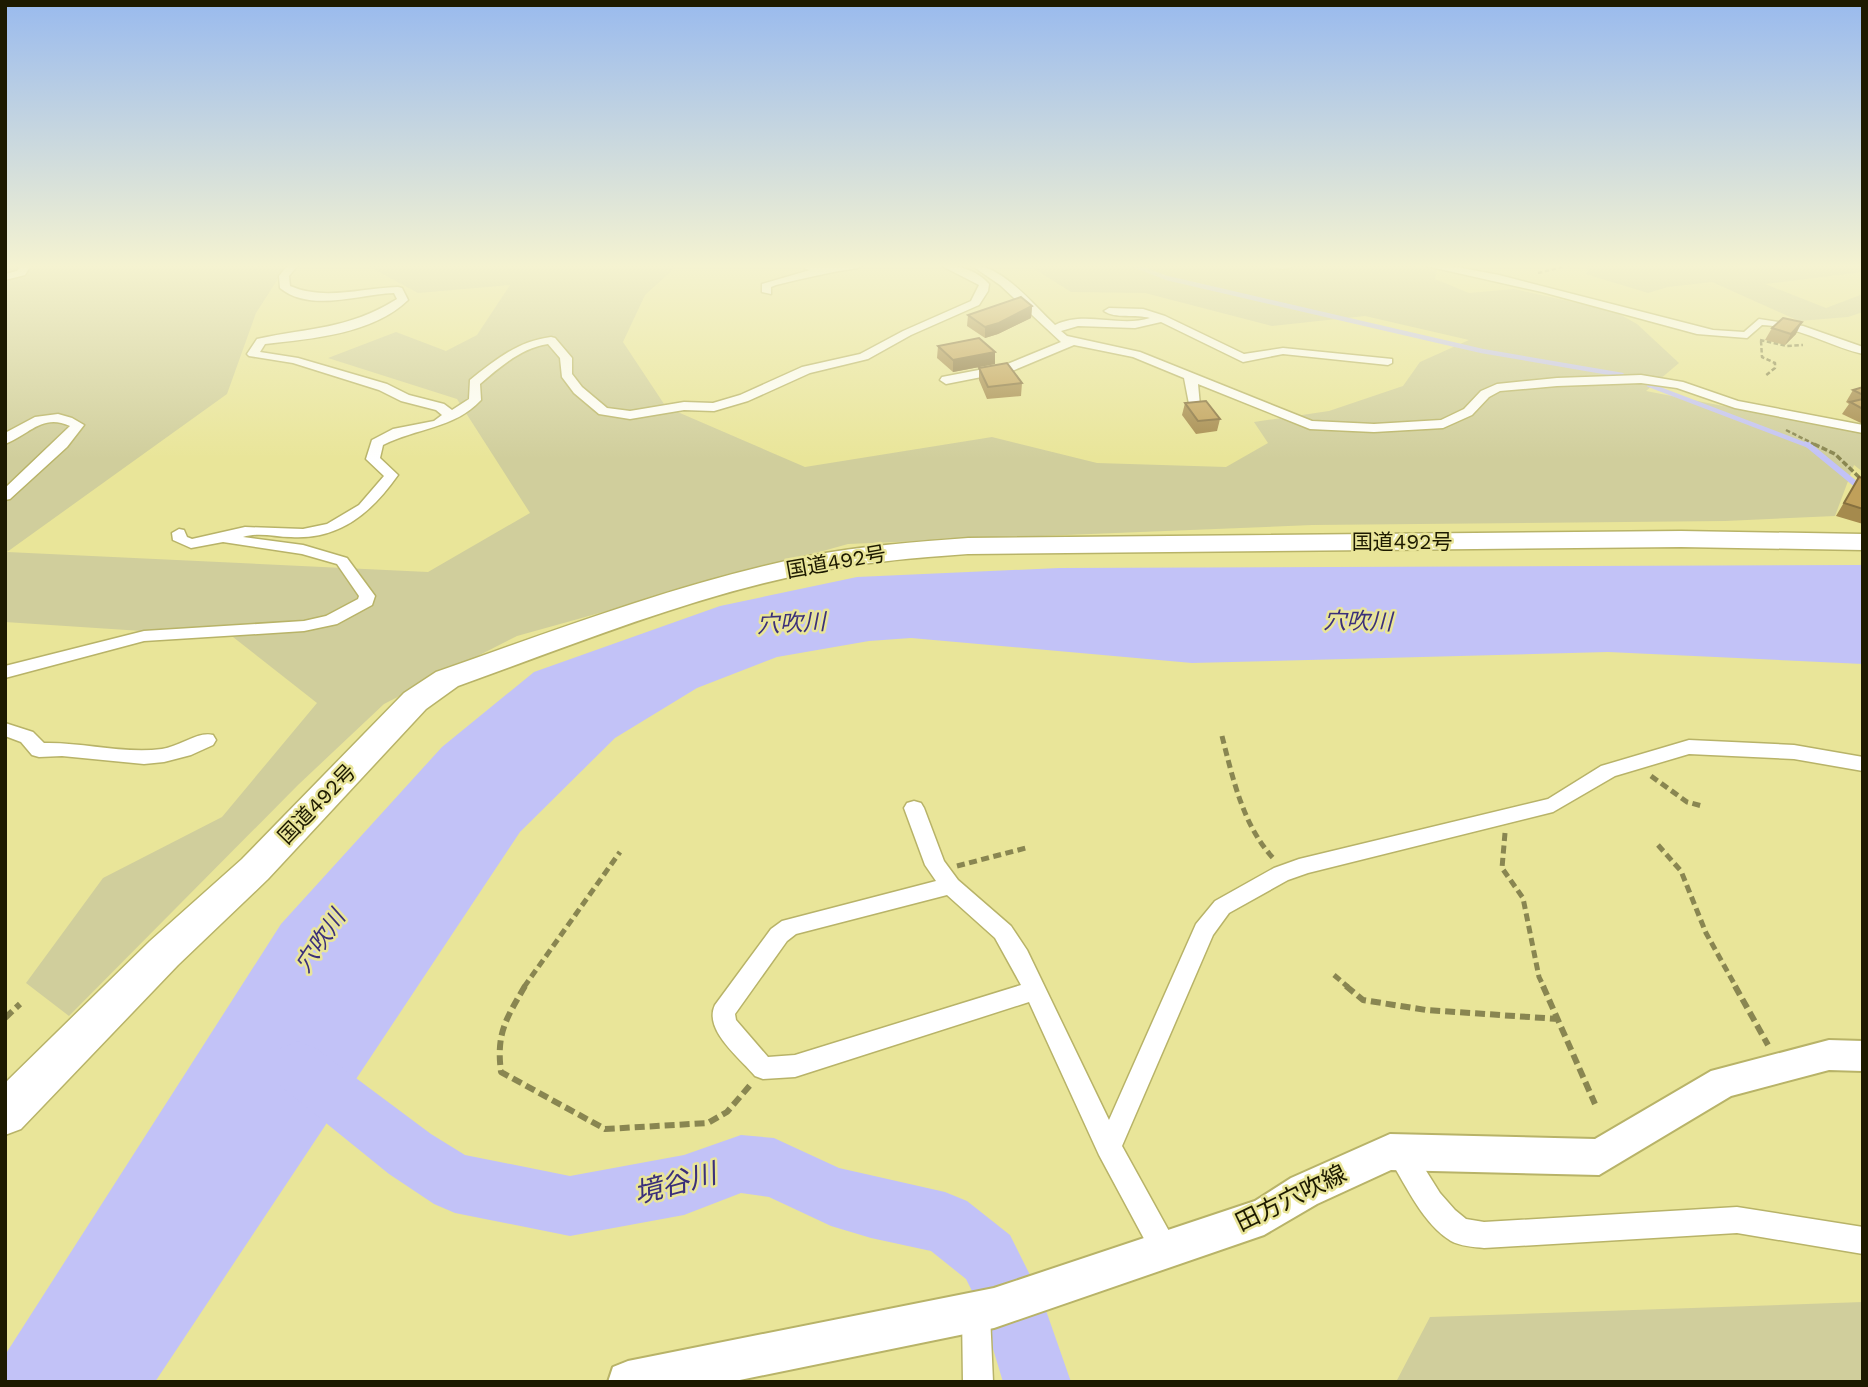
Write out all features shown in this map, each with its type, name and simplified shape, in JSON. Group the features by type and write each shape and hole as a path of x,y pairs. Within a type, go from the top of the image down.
{"highway":[{"name":"国道492号","path":"5,1114 164,953 255,869 415,701 447,679 729,583 810,564 889,552 968,546 1667,540 1863,542"}],"main road":[{"name":"田方穴吹線","path":"628,1382 985,1311 1264,1216 1304,1191 1390,1152 1599,1157 1723,1082 1829,1055 1863,1055"}],"street":[{"path":"342,330 261,341 253,354 294,360 383,387 405,398 440,407 450,415"},
{"path":"179,533 180,540 191,544 258,530 303,533 340,523 360,514 391,475 373,459 377,443 398,432 438,424 459,412 475,400 474,383 535,341 551,340 566,358 566,374 578,390 603,411 630,415 684,406 714,407 744,398 806,370 864,357 914,330"},
{"path":"1185,330 1243,358 1283,351 1388,361"},
{"path":"1688,330 1747,335 1752,330"},
{"path":"1802,330 1863,351"},
{"path":"1053,331 1071,342 1136,355 1189,374 1310,425 1374,428 1443,424 1468,412 1485,394 1497,388 1557,382 1641,379 1679,385 1735,404 1863,429"},
{"path":"946,380 1008,368 1071,342"},
{"path":"1189,374 1194,389 1195,406"},
{"path":"5,440 24,424 48,418 67,419 78,425 62,444 5,496"},
{"path":"5,673 144,636 304,626 331,620 366,602 367,596 342,561 303,550 228,539 235,533"},
{"path":"5,729 27,737 39,750 61,747 136,759 186,753 207,740"},
{"path":"1108,1146 1123,1118 1204,930 1222,907 1288,871 1553,805 1608,771 1689,747 1794,752 1863,764"},
{"path":"914,807 945,878 1003,932 1035,990 1108,1146 1166,1251"},
{"path":"945,878 790,927 779,935 723,1012 725,1024 763,1068 795,1066 1035,990"},
{"path":"1399,1151 1431,1202 1460,1231 1483,1235 1737,1220 1863,1241"},
{"path":"978,1382 985,1311"}],"path":[{"path":"1761,341 1762,357 1775,363 1775,368 1765,376"},
{"path":"1222,736 1243,806 1263,846 1270,856 1288,871"},
{"path":"1633,763 1687,802 1702,806"},
{"path":"1502,818 1506,839 1502,869 1523,898 1539,977 1595,1104"},
{"path":"1658,845 1681,871 1706,933 1780,1068"},
{"path":"945,878 1026,848"},
{"path":"620,852 532,974 503,1023 498,1046 501,1072 605,1129 708,1123 741,1100 763,1068"},
{"path":"1334,975 1363,1000 1426,1010 1558,1019"},
{"path":"5,1018 20,1004"}],"shaded area":[{"path":"5,330 250,330 227,394 7,552 428,572 530,513 457,399 328,358 396,332 446,351 477,335 480,330 629,330 623,342 666,407 805,467 992,437 1097,463 1226,467 1268,443 1254,422 1329,411 1403,386 1420,362 1469,340 1424,330 1643,330 1679,363 1646,391 1863,433 1863,472 1854,465 1835,516 1725,521 1312,525 848,544 517,636 384,704 298,785 69,1016 26,983 103,878 222,817 317,703 233,637 5,622"},
{"path":"1863,1302 1863,1382 1396,1382 1430,1317"}],"water":[{"name":"穴吹川","path":"1863,565 1863,664 1608,652 1192,663 911,638 869,641 777,657 697,688 615,738 520,832 155,1382 5,1382 5,1355 281,924 442,747 534,672 720,606 857,577 1059,568"}],"building":[{"path":"1777,330 1795,330 1791,334"},
{"path":"979,338 995,352 953,360 938,346"},
{"path":"1007,363 1022,383 988,387 979,368"},
{"path":"1863,387 1863,395 1853,390"},
{"path":"1863,399 1863,409 1850,402"},
{"path":"1206,401 1220,419 1198,421 1185,403"},
{"path":"1859,477 1863,478 1863,509 1844,503"}],"waterway":[{"path":"1390,330 1482,351 1622,375"},
{"path":"1649,385 1809,446"},
{"path":"1807,444 1863,490"},
{"name":"境谷川","path":"298,1067 410,1154 455,1183 570,1206 684,1185 741,1164 774,1168 831,1196 871,1208 945,1223 988,1257 1010,1299 1037,1382"}]}
